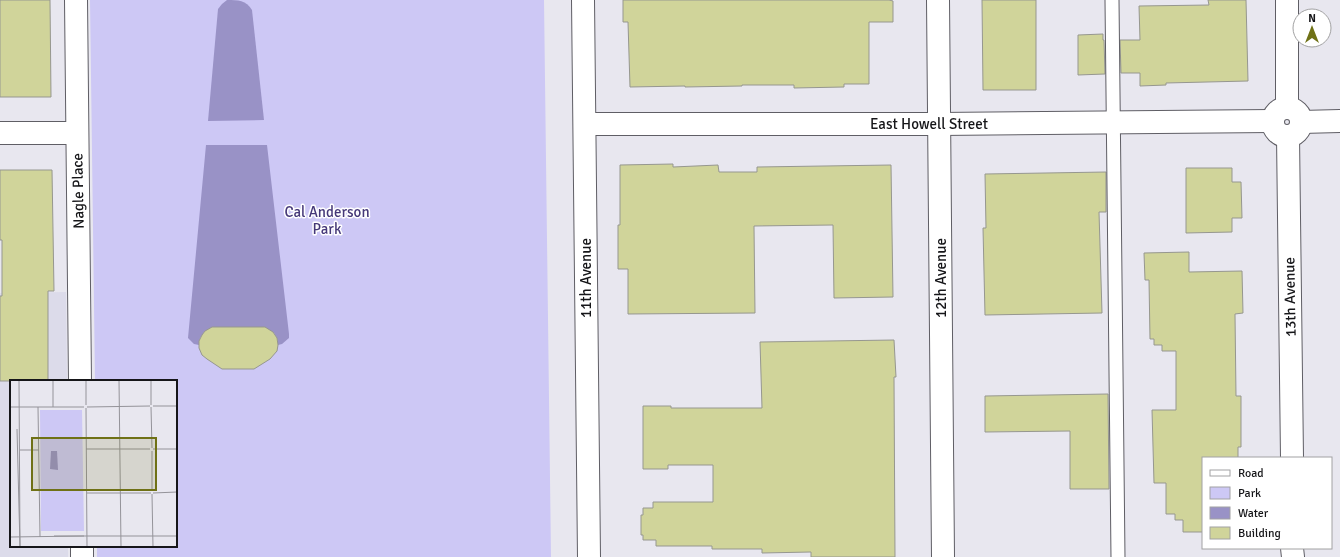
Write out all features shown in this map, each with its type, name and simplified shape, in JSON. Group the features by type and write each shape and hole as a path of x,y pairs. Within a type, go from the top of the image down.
{"street":[{"name":"Nagle Place","path":"76,0 80,380"},
{"name":"11th Avenue","path":"583,0 589,557"},
{"name":"12th Avenue","path":"938,0 943,557"},
{"name":"13th Avenue","path":"1287,0 1287,122 1292,457"},
{"name":"East Howell Street","path":"585,124 939,124 1340,121"},
{"path":"0,133 77,133"}],"lane":[{"path":"1112,0 1118,557"}],"shaded area":[{"path":"66,292 67,380 10,380 10,547 68,547 68,557 0,557 0,293"}],"green space":[{"name":"Cal Anderson Park","path":"90,0 544,0 551,557 97,557 97,547 177,547 177,380 95,380"}],"water":[{"path":"227,0 244,2 252,10 264,120 208,121 218,9"},
{"path":"206,145 267,145 289,334 289,338 282,344 278,345 277,338 274,333 266,328 205,331 200,338 199,345 194,344 188,338"}],"building":[{"path":"0,0 50,0 51,97 0,97"},
{"path":"623,0 889,0 893,1 893,22 869,22 869,84 844,84 844,87 794,88 794,85 630,87 628,22 623,22"},
{"path":"982,0 1036,0 1036,90 983,90"},
{"path":"1208,0 1246,0 1248,81 1166,83 1166,85 1140,86 1140,73 1121,73 1120,40 1140,40 1139,6 1209,5"},
{"path":"1103,34 1105,74 1078,75 1078,35"},
{"path":"673,164 673,167 718,165 719,172 757,172 757,167 891,165 893,297 834,298 833,225 754,226 755,313 628,314 628,269 618,269 620,165"},
{"path":"1186,168 1232,168 1232,182 1241,182 1242,218 1232,218 1232,232 1186,233"},
{"path":"0,170 52,170 54,291 48,291 48,380 0,381 0,296 2,296 2,240 0,240"},
{"path":"1106,172 1106,212 1099,212 1102,313 985,315 983,228 986,228 985,174"},
{"path":"1189,252 1189,272 1242,271 1243,313 1235,314 1236,396 1241,396 1241,447 1238,447 1238,457 1202,457 1202,532 1183,532 1183,520 1175,520 1175,514 1166,514 1166,483 1154,483 1152,410 1176,410 1176,351 1162,351 1162,345 1154,345 1154,339 1150,339 1149,280 1145,280 1144,253"},
{"path":"212,327 265,327 273,332 277,338 277,351 270,359 254,369 222,369 202,355 199,348 199,341 202,335 205,331"},
{"path":"894,340 896,377 894,377 895,557 811,557 811,552 762,553 762,549 712,549 712,546 656,546 656,540 643,540 643,535 641,535 641,515 643,515 643,508 653,508 653,502 713,502 713,465 668,465 668,469 643,469 643,406 671,406 671,408 762,408 760,342"},
{"path":"1108,394 1109,489 1070,489 1070,431 985,432 985,396"}]}
